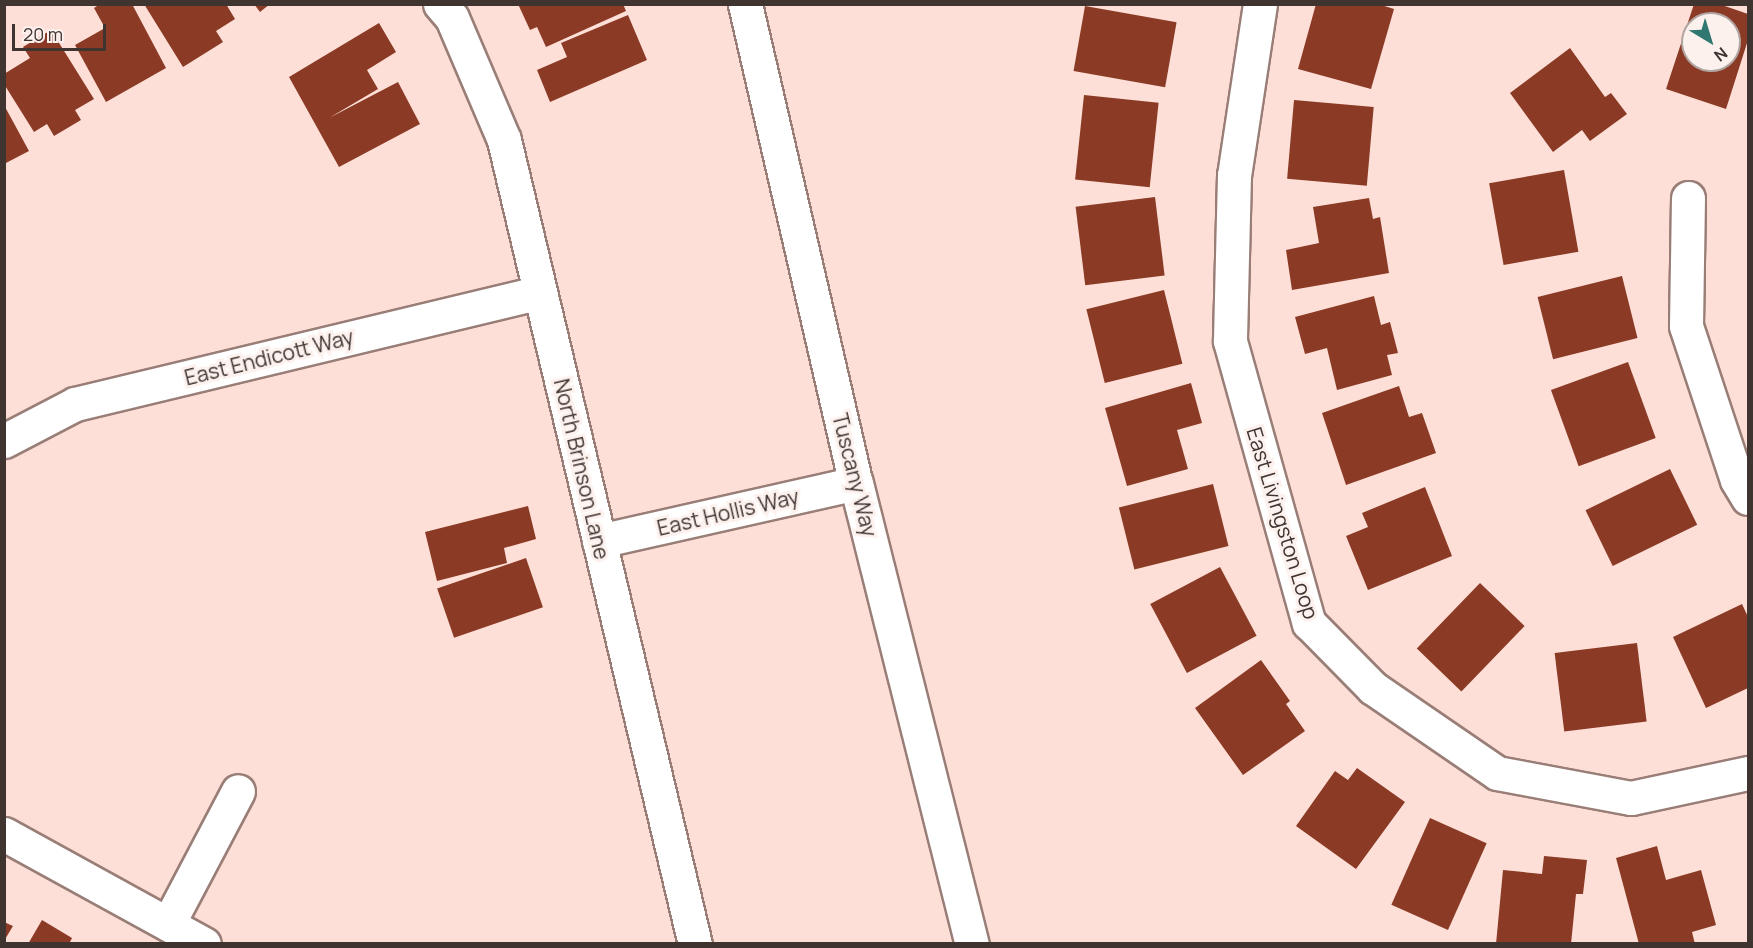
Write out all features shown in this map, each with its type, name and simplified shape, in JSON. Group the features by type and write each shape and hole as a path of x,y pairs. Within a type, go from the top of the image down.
{"street":[{"name":"North Brinson Lane","path":"440,4 452,18 504,140 694,944"},
{"name":"Tuscany Way","path":"745,4 856,483 972,944"},
{"name":"East Livingston Loop","path":"1260,4 1234,175 1230,341 1309,623 1373,688 1497,773 1631,798 1749,773"},
{"path":"1688,198 1686,326 1737,480 1749,498"},
{"name":"East Endicott Way","path":"4,441 75,404 540,292"},
{"name":"East Hollis Way","path":"599,541 856,483"},
{"path":"168,924 238,791"},
{"path":"4,834 204,944"}],"building":[{"path":"100,4 132,4 166,68 106,102 75,45 105,28 94,8"},
{"path":"144,4 226,4 235,19 216,31 223,42 183,67"},
{"path":"254,4 270,4 260,12"},
{"path":"518,4 623,4 626,11 546,47 537,27 530,30"},
{"path":"1316,4 1378,4 1394,9 1371,89 1298,69"},
{"path":"1694,4 1719,4 1748,14 1748,40 1741,62 1741,12 1691,12"},
{"path":"1085,6 1177,22 1165,87 1074,71"},
{"path":"628,15 647,60 550,102 537,70 567,57 561,43"},
{"path":"379,23 396,52 367,70 378,89 329,118 398,82 420,124 339,167 289,77"},
{"path":"51,30 94,99 75,110 81,120 54,136 47,124 34,132 4,84 4,74 30,58 23,47"},
{"path":"1681,43 1681,72 1738,72 1726,109 1666,89"},
{"path":"1570,48 1605,97 1611,93 1627,114 1590,141 1582,130 1553,152 1510,93"},
{"path":"1084,95 1159,103 1150,187 1075,180"},
{"path":"1294,100 1374,107 1367,186 1287,179"},
{"path":"4,105 29,151 4,164"},
{"path":"1564,170 1578,252 1504,265 1489,183"},
{"path":"1155,197 1165,275 1085,285 1076,207"},
{"path":"1369,198 1373,219 1380,217 1389,273 1292,290 1286,250 1319,243 1313,207"},
{"path":"1622,276 1637,338 1553,359 1538,297"},
{"path":"1164,290 1182,364 1105,383 1086,309"},
{"path":"1374,296 1381,325 1390,322 1398,353 1387,355 1392,375 1337,390 1327,348 1305,354 1295,317"},
{"path":"1628,362 1656,438 1579,466 1551,390"},
{"path":"1191,383 1202,423 1177,430 1188,469 1127,486 1105,408"},
{"path":"1399,386 1409,417 1422,413 1436,453 1346,485 1322,413"},
{"path":"1670,469 1697,525 1613,566 1586,510"},
{"path":"1213,484 1228,546 1134,570 1119,507"},
{"path":"1425,487 1452,556 1368,590 1346,536 1368,527 1362,513"},
{"path":"528,506 536,539 504,548 507,563 437,581 425,532"},
{"path":"526,558 543,607 454,638 437,589"},
{"path":"1220,567 1257,636 1187,673 1150,604"},
{"path":"1480,583 1525,626 1461,692 1417,648"},
{"path":"1742,604 1748,617 1748,688 1706,708 1673,637"},
{"path":"1637,643 1647,721 1564,732 1555,653"},
{"path":"1261,660 1290,701 1286,704 1305,731 1243,775 1195,708"},
{"path":"1357,768 1405,802 1356,869 1296,826 1335,771 1348,780"},
{"path":"1430,818 1487,843 1448,930 1391,905"},
{"path":"1657,846 1666,880 1701,870 1716,925 1692,932 1695,944 1639,944 1616,858"},
{"path":"1544,856 1587,860 1583,894 1576,894 1571,944 1496,944 1503,870 1542,874"},
{"path":"42,920 72,938 69,944 28,944"},
{"path":"4,922 13,926 4,941"}]}
